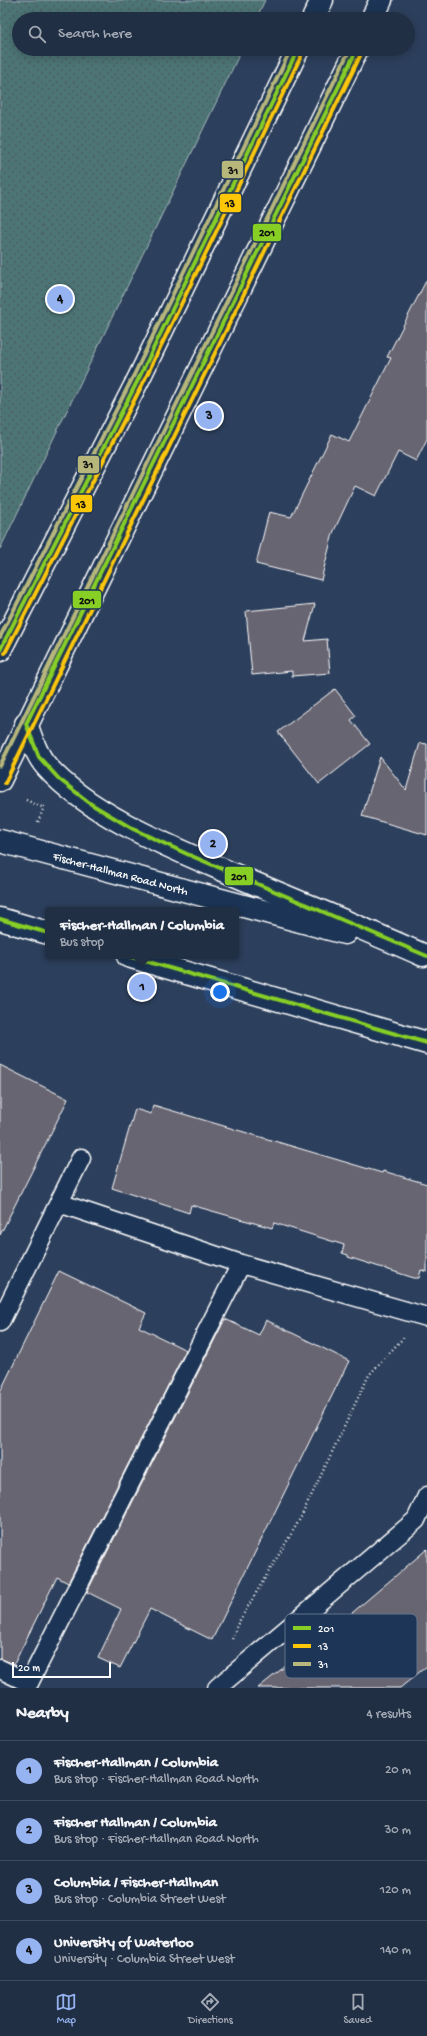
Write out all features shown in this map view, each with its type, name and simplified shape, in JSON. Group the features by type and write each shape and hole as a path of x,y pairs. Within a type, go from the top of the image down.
{"main road":[{"path":"316,12 322,0"},
{"path":"375,12 381,0"},
{"path":"0,650 139,378 295,56"},
{"path":"0,780 26,724 354,56"},
{"path":"26,724 39,757 59,779 91,804 133,829 187,854 425,955"},
{"name":"Fischer-Hallman Road North","path":"0,841 425,955"},
{"path":"0,919 45,932"},
{"path":"138,959 427,1043"}],"lane":[{"path":"0,1322 80,1158"},
{"path":"59,1202 241,1264 425,1317"},
{"path":"0,1669 29,1683 241,1264"},
{"path":"305,1614 416,1520 427,1496"},
{"path":"217,1688 285,1631"}],"path":[{"path":"26,800 44,808"},
{"path":"35,828 46,802"},
{"path":"230,1646 237,1625 300,1520 369,1375 425,1317"}],"green space":[{"path":"0,0 265,0 259,12 12,12 12,56 239,56 0,549"}],"building":[{"path":"427,279 427,439 416,461 398,452 376,496 355,486 333,533 321,580 256,564 269,512 291,517 332,434 349,442 391,358 387,357"},
{"path":"315,604 305,641 327,639 330,673 292,676 292,671 252,675 246,611"},
{"path":"335,689 356,716 351,720 370,744 319,784 278,732"},
{"path":"420,743 427,744 427,835 362,816 380,757 406,790"},
{"path":"0,1065 68,1099 0,1235"},
{"path":"153,1105 382,1173 383,1171 427,1184 427,1272 421,1270 419,1278 414,1278 348,1257 348,1255 342,1253 344,1245 274,1223 272,1228 191,1205 189,1213 112,1188 135,1109 151,1114"},
{"path":"59,1271 146,1313 139,1327 186,1350 68,1583 57,1577 14,1664 0,1659 0,1392"},
{"path":"225,1319 259,1335 266,1320 349,1361 212,1640 150,1609 120,1668 98,1658 121,1609 87,1592"},
{"path":"427,1549 427,1666 417,1674 417,1614 351,1614"},
{"path":"285,1666 285,1678 412,1678 400,1688 258,1688"}],"transit line":[{"name":"31","path":"0,637 134,375 288,56"},
{"name":"201","path":"0,650 139,378 295,56"},
{"name":"13","path":"5,653 144,381 301,56"},
{"name":"31","path":"0,766 347,56"},
{"name":"201","path":"354,56 26,724 39,757 59,779 91,804 133,829 187,854 427,956"},
{"name":"13","path":"5,783 360,56"},
{"name":"201","path":"0,919 45,932"},
{"name":"201","path":"138,959 427,1043"}],"place":[{"name":"University of Waterloo","path":"60,299"},
{"name":"Columbia / Fischer-Hallman","path":"209,416"},
{"name":"Fischer Hallman / Columbia","path":"213,844"},
{"name":"Fischer-Hallman / Columbia","path":"142,987"}]}
